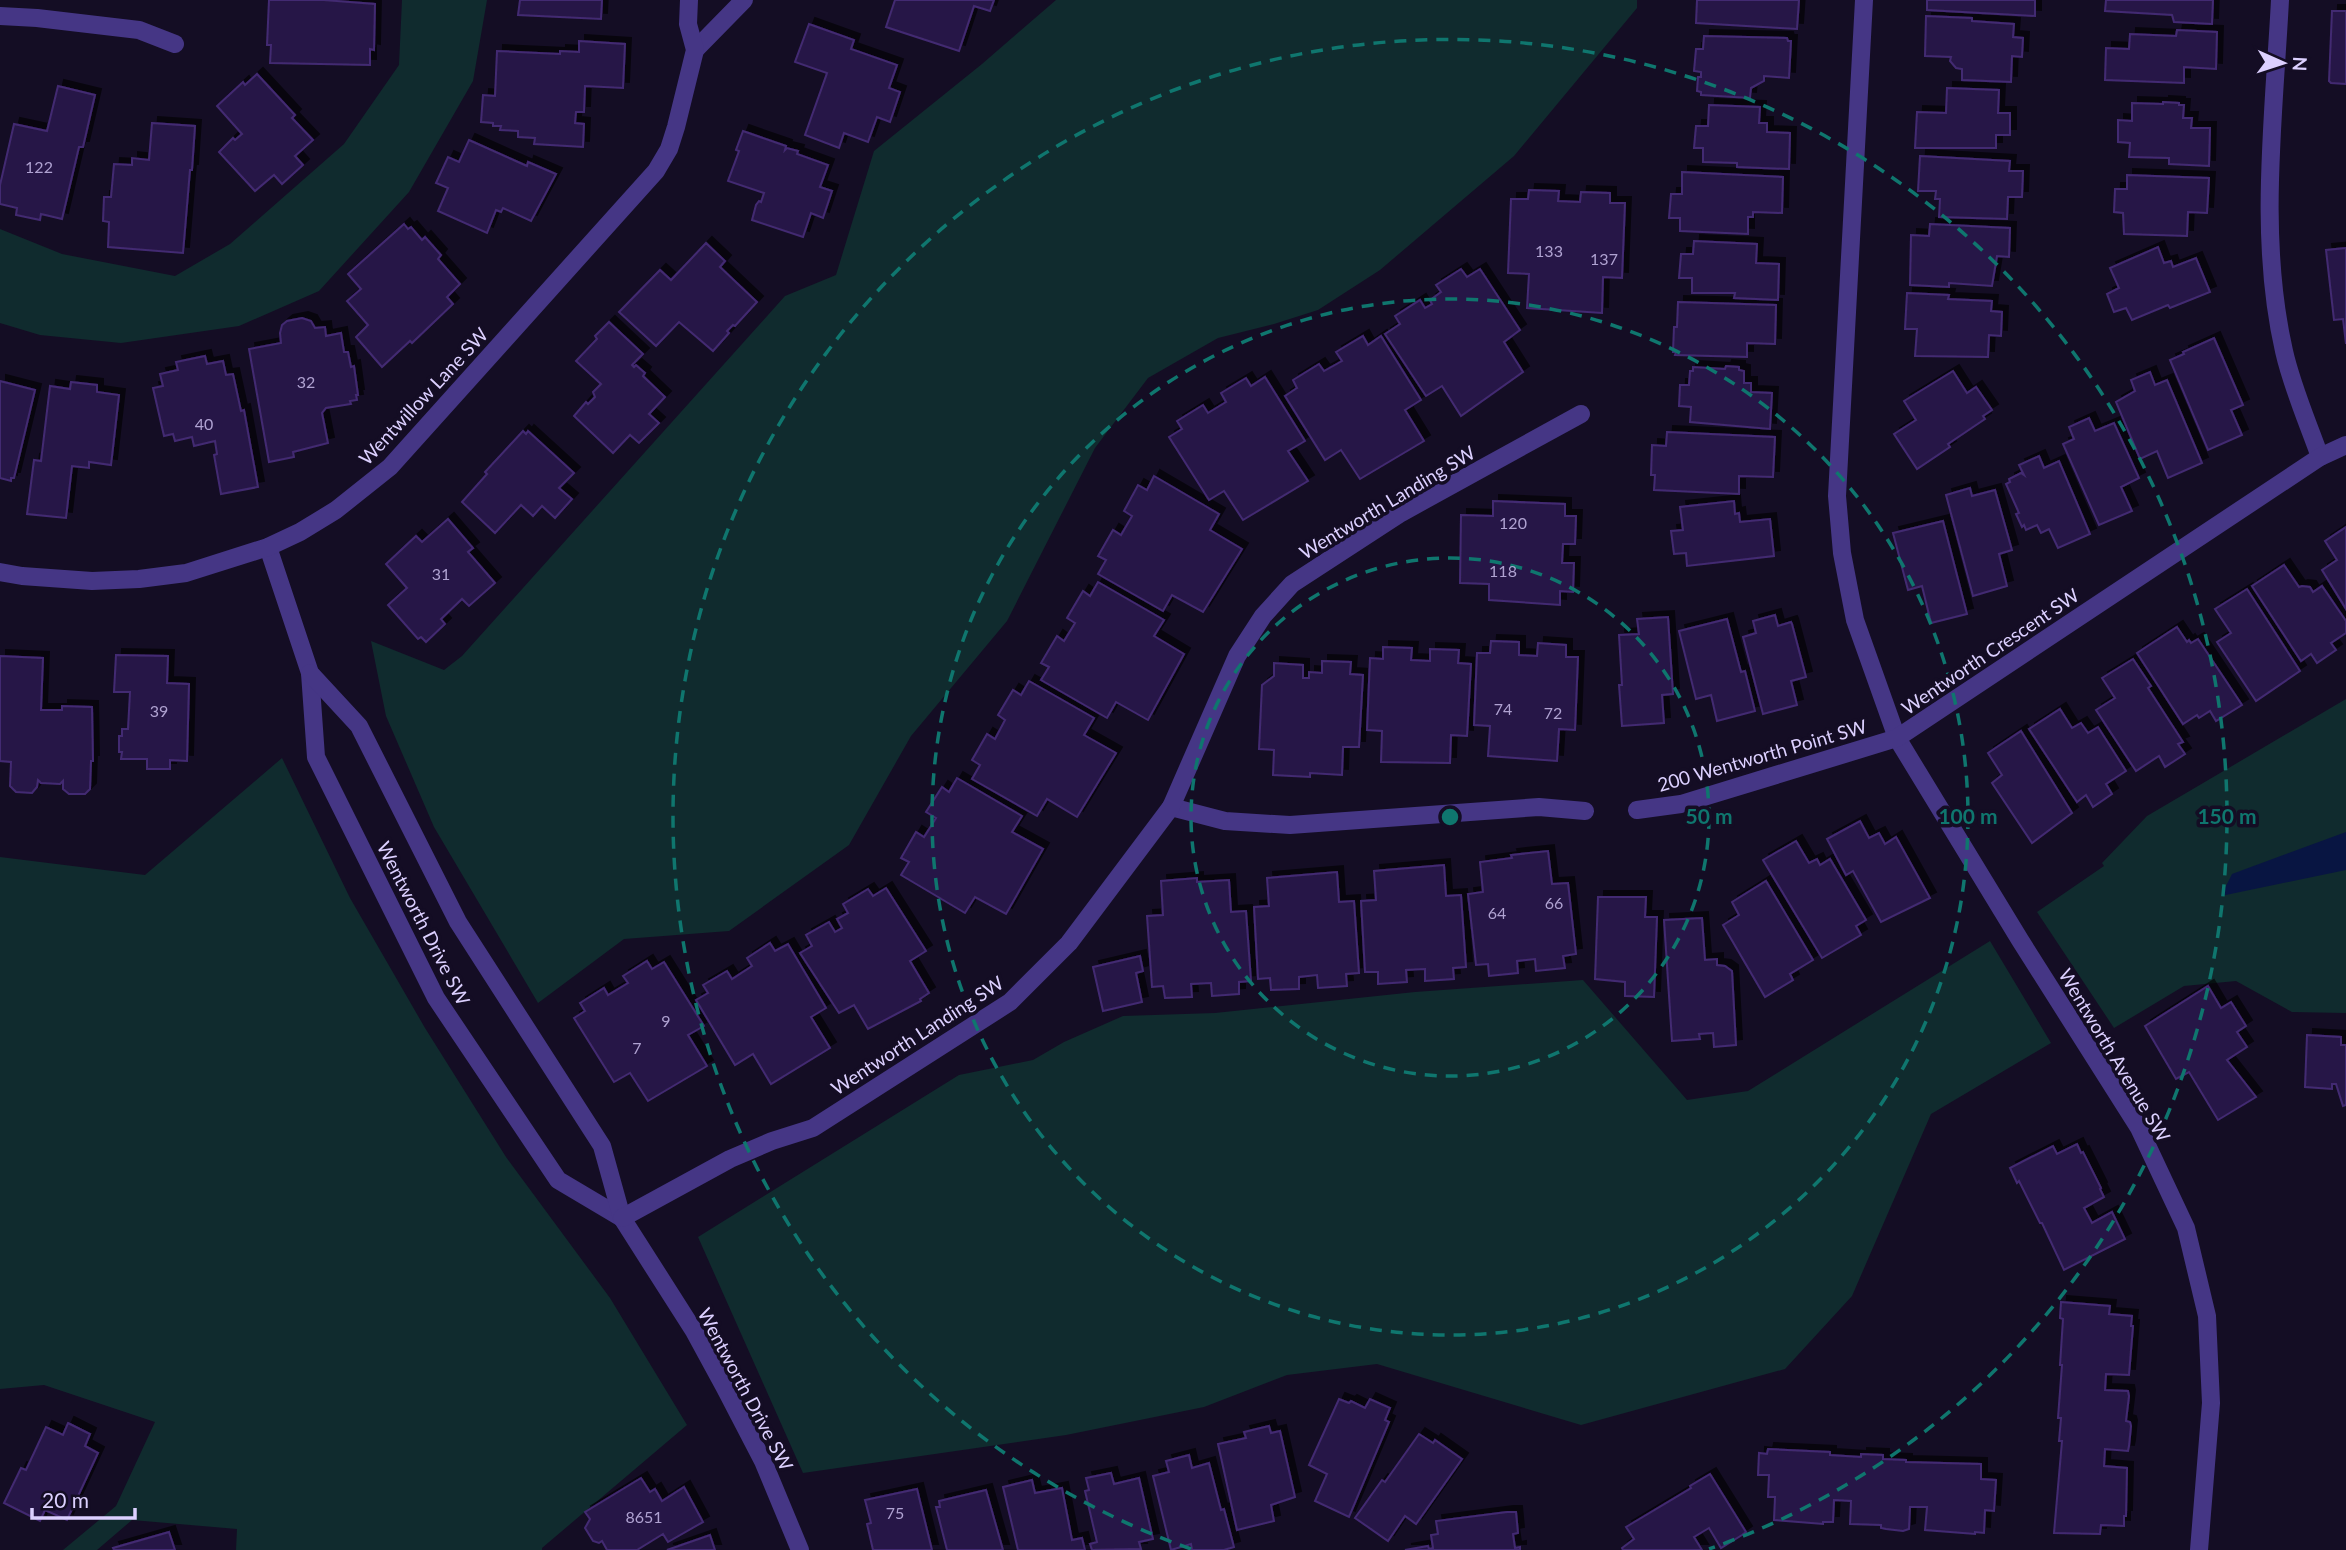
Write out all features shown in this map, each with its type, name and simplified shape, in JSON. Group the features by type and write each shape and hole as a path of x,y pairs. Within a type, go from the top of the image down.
{"street":[{"name":"Wentwillow Lane SW","path":"0,572 92,581 186,573 268,547 300,532 336,510 390,467 656,171 669,149 677,127 695,50 688,23 688,0"},
{"path":"695,50 744,0"},
{"name":"Wentworth Crescent SW","path":"1864,0 1836,496 1842,553 1855,620 1897,738 2320,457 2346,444"},
{"path":"2280,0 2271,166 2270,232 2274,286 2284,352 2320,457"},
{"path":"0,16 139,30 175,44"},
{"name":"Wentworth Landing SW","path":"622,1218 730,1159 772,1141 813,1128 1010,1002 1069,943 1171,807 1237,656 1263,616 1292,584 1401,513 1581,414"},
{"name":"Wentworth Drive SW","path":"268,547 310,673 316,757 436,998 558,1180 622,1218"},
{"name":"Wentworth Drive SW","path":"310,673 359,726 458,922 602,1146 622,1218 694,1332 725,1388 763,1461 800,1550"},
{"name":"200 Wentworth Point SW","path":"1637,810 1681,804 1897,738"},
{"name":"Wentworth Avenue SW","path":"1897,738 2139,1128 2186,1228 2207,1315 2211,1403 2199,1550"},
{"path":"1171,807 1225,821 1290,825 1539,807 1585,811"}],"green space":[{"path":"402,0 487,0 473,81 409,192 319,291 239,326 121,343 40,335 0,323 0,229 62,254 175,276 230,244 344,144 399,65"},
{"path":"1056,0 1637,0 1637,8 1514,156 1380,270 1318,310 1218,338 1148,378 1095,448 1007,621 911,736 849,845 729,931 624,939 538,1003 434,827 386,716 371,641 444,670 462,656 785,296 836,275 874,151"},
{"path":"2346,699 2346,1013 2292,1012 2236,981 2184,986 2114,1028 2037,912 2104,866 2102,863 2147,816"},
{"path":"282,758 350,898 425,1028 506,1157 610,1298 687,1425 542,1550 236,1550 237,1529 132,1520 97,1550 63,1550 116,1506 155,1422 44,1385 0,1389 0,857 145,875"},
{"path":"1990,941 2051,1043 1931,1114 1852,1296 1785,1369 1581,1425 1377,1364 1287,1375 1204,1407 1066,1435 803,1473 698,1237 959,1075 1033,1060 1064,1042 1123,1016 1215,1013 1415,992 1583,980 1687,1100 1748,1091"}],"shaded area":[{"path":"2346,832 2346,870 2221,896 2232,874"}],"building":[{"path":"269,0 375,4 374,50 370,49 370,65 270,63 271,45 267,45"},
{"path":"520,0 602,0 601,19 518,15"},
{"path":"895,0 994,0 990,11 974,6 959,51 886,27"},
{"path":"1697,0 1799,0 1797,29 1696,23"},
{"path":"1927,0 2035,0 2035,16 1927,10"},
{"path":"2106,0 2213,0 2212,24 2174,22 2172,15 2105,11"},
{"path":"2332,11 2346,11 2346,84 2329,81"},
{"path":"1926,16 1972,18 1972,21 2014,24 2013,37 2023,38 2022,57 2012,56 2011,82 1962,80 1962,69 1956,68 1950,61 1951,57 1925,56"},
{"path":"809,24 854,40 851,49 897,65 889,88 900,92 890,122 877,117 868,142 844,133 839,148 805,135 827,73 795,62"},
{"path":"2177,30 2217,32 2216,69 2184,67 2184,83 2105,80 2106,48 2129,49 2130,34 2176,36"},
{"path":"1704,36 1787,38 1791,41 1789,78 1764,76 1764,81 1751,88 1750,98 1701,95 1701,92 1697,91 1701,72 1694,71 1696,49 1703,49"},
{"path":"579,41 625,44 623,88 585,86 584,112 576,112 575,123 584,124 583,147 534,144 535,138 518,137 518,131 500,130 501,126 481,122 483,95 495,96 497,51 560,54 560,51 579,52"},
{"path":"257,74 295,115 292,118 313,140 295,156 303,165 282,184 274,175 255,191 219,152 233,138 235,140 242,134 217,106 243,82 245,85"},
{"path":"58,86 95,95 62,219 41,214 40,220 16,215 17,208 0,204 0,185 14,124 47,131"},
{"path":"1947,88 1999,90 1998,113 2010,113 2010,135 1996,135 1996,148 1915,148 1917,112 1946,113"},
{"path":"2163,102 2184,105 2183,118 2192,118 2191,128 2210,128 2209,166 2169,164 2169,158 2129,157 2130,143 2118,142 2118,120 2132,121 2132,103"},
{"path":"1709,105 1760,107 1759,123 1767,123 1767,132 1790,133 1789,169 1737,167 1737,163 1703,162 1703,148 1694,148 1696,126 1708,126"},
{"path":"152,123 195,126 183,253 108,247 109,222 103,221 104,197 111,197 114,164 132,165 132,158 149,160"},
{"path":"743,131 828,165 820,187 832,191 823,218 811,213 803,237 752,220 756,205 761,202 764,193 728,181"},
{"path":"469,140 527,166 528,162 556,174 531,221 503,208 501,212 496,210 487,233 438,211 448,188 436,183 448,157 459,162"},
{"path":"1920,156 2010,161 2009,171 2023,171 2022,197 2008,197 2007,219 1939,217 1940,199 1935,199 1936,191 1918,191"},
{"path":"1682,172 1783,177 1782,213 1753,212 1753,217 1748,217 1748,234 1680,231 1680,218 1669,218 1671,194 1682,194"},
{"path":"2127,175 2209,178 2207,213 2188,212 2187,236 2124,234 2123,213 2114,212 2115,189 2127,189"},
{"path":"1529,190 1559,191 1558,201 1580,202 1581,192 1610,193 1610,203 1625,203 1622,278 1603,277 1602,313 1527,308 1529,274 1508,273 1511,199 1528,199"},
{"path":"404,224 408,229 411,227 422,240 425,237 441,255 438,259 460,284 447,297 453,304 382,367 356,337 368,325 347,301 361,289 348,274"},
{"path":"1930,224 2010,228 2009,257 1997,256 1992,286 1949,283 1949,287 1910,285 1911,235 1929,236"},
{"path":"1694,241 1757,244 1756,263 1779,264 1778,300 1734,298 1735,293 1692,293 1692,278 1679,278 1681,254 1693,254"},
{"path":"706,243 725,261 720,267 757,302 727,331 729,333 713,351 679,322 656,346 619,312 660,270 671,280"},
{"path":"2158,247 2164,263 2171,261 2173,267 2196,258 2210,292 2132,320 2126,308 2114,312 2107,294 2119,288 2110,268"},
{"path":"2346,248 2346,344 2343,319 2334,320 2326,250"},
{"path":"1461,269 1467,277 1480,269 1520,330 1504,342 1523,372 1461,416 1442,386 1426,396 1385,334 1400,324 1395,316 1420,300 1425,308 1432,304 1430,300 1441,292 1436,285"},
{"path":"1907,293 1949,295 1948,299 1992,301 1991,311 2002,312 2001,336 1989,335 1988,357 1915,356 1917,329 1905,329"},
{"path":"1678,302 1776,305 1775,344 1747,343 1747,357 1675,355 1674,327 1677,327"},
{"path":"302,318 311,321 315,328 325,327 326,336 341,333 344,352 348,352 351,367 354,366 357,400 350,401 351,404 326,408 322,413 328,443 293,452 294,457 269,462 249,349 281,343 282,325 287,321"},
{"path":"609,322 643,354 632,365 645,373 643,376 665,397 649,414 659,423 639,443 630,435 613,453 574,416 586,402 588,404 595,397 593,392 601,384 576,361"},
{"path":"1363,336 1368,345 1381,336 1421,400 1405,410 1424,441 1360,479 1341,450 1325,460 1285,396 1297,388 1293,380 1319,364 1324,371 1342,361 1336,352"},
{"path":"2214,338 2243,405 2231,410 2242,435 2208,450 2170,360"},
{"path":"205,356 207,364 223,361 226,375 233,374 241,411 244,410 258,487 221,494 214,455 217,454 215,441 194,446 192,437 175,441 173,434 164,436 153,388 163,386 160,374 178,370 176,362"},
{"path":"1726,366 1739,367 1739,370 1744,371 1744,383 1751,383 1751,392 1772,393 1770,429 1690,422 1691,407 1679,406 1680,385 1689,385 1693,367 1725,369"},
{"path":"1953,371 1967,393 1976,387 1992,410 1983,416 1985,419 1948,444 1950,447 1917,469 1894,434 1916,420 1904,401"},
{"path":"2150,372 2155,385 2167,380 2202,463 2168,478 2157,451 2140,459 2116,402 2135,391 2131,380"},
{"path":"1265,377 1305,441 1288,451 1308,481 1243,520 1224,491 1209,500 1169,437 1182,429 1177,421 1203,405 1208,413 1226,402 1221,393 1246,378 1251,386"},
{"path":"0,381 35,390 14,478 11,478 11,481 0,478"},
{"path":"71,382 97,385 97,392 119,395 111,465 89,462 89,468 72,466 66,518 27,514 34,460 41,461 50,386 70,389"},
{"path":"2089,418 2095,431 2114,423 2139,478 2121,487 2132,511 2099,525 2063,444 2074,439 2069,427"},
{"path":"523,431 526,434 528,431 574,473 559,488 572,499 555,518 542,506 533,516 521,505 495,533 462,502 487,474 485,472"},
{"path":"1667,432 1775,437 1773,477 1739,476 1739,494 1654,490 1655,475 1651,475 1652,445 1666,446"},
{"path":"2039,456 2044,468 2059,461 2090,534 2058,548 2049,529 2041,533 2037,525 2026,530 2024,525 2022,527 2006,484 2010,482 2009,479 2021,473 2024,475 2019,465"},
{"path":"1154,476 1219,514 1210,530 1242,549 1203,612 1172,595 1163,611 1098,574 1106,560 1098,556 1113,530 1121,535 1132,516 1124,511 1138,485 1147,490"},
{"path":"1970,488 1972,496 1995,490 2012,550 1999,554 2007,586 1973,596 1946,495"},
{"path":"1493,501 1565,504 1565,516 1576,516 1575,544 1563,544 1562,563 1574,563 1573,592 1560,591 1560,605 1489,600 1489,584 1460,583 1461,515 1493,516"},
{"path":"1734,501 1735,514 1739,513 1740,522 1770,519 1774,556 1687,566 1686,553 1674,554 1671,531 1683,530 1680,507"},
{"path":"448,519 473,548 468,552 495,583 469,606 462,599 441,619 445,624 426,642 421,637 418,639 388,605 407,588 386,564 416,536 422,542"},
{"path":"1943,521 1967,614 1931,623 1922,586 1908,590 1893,533"},
{"path":"2346,527 2346,609 2322,570 2337,560 2325,541"},
{"path":"2284,565 2299,587 2310,587 2313,592 2322,586 2346,621 2346,633 2331,643 2336,650 2317,663 2311,654 2301,661 2252,586"},
{"path":"1098,582 1164,620 1154,636 1184,654 1148,720 1116,702 1107,718 1041,680 1049,667 1041,663 1057,636 1064,641 1075,623 1067,618 1083,591 1090,596"},
{"path":"2247,589 2300,671 2256,701 2217,642 2231,633 2215,609"},
{"path":"1775,615 1778,626 1791,622 1792,624 1806,677 1791,681 1797,705 1763,714 1743,637 1756,633 1753,621"},
{"path":"1668,617 1673,694 1662,695 1664,723 1622,726 1619,635 1639,634 1637,619"},
{"path":"1727,619 1755,711 1717,721 1711,695 1696,699 1679,631"},
{"path":"2177,627 2187,642 2198,639 2242,705 2216,721 2210,711 2183,724 2137,653"},
{"path":"1491,641 1519,642 1519,655 1537,656 1538,643 1566,645 1566,657 1578,657 1575,730 1559,729 1557,761 1488,756 1490,726 1474,725 1477,653 1490,653"},
{"path":"1383,647 1412,648 1411,660 1430,661 1430,649 1459,650 1458,663 1471,664 1467,736 1451,735 1450,763 1381,762 1382,731 1367,730 1370,658 1383,659"},
{"path":"116,655 168,656 167,683 189,684 187,761 170,760 170,769 147,769 147,759 121,759 119,736 122,736 122,729 128,729 130,692 114,692"},
{"path":"0,656 43,658 41,710 62,710 62,706 92,707 93,761 90,789 85,794 69,794 63,789 63,781 60,784 41,783 38,780 32,793 16,792 10,786 11,762 0,761"},
{"path":"2133,659 2151,686 2148,688 2183,742 2178,744 2185,754 2165,767 2159,756 2136,771 2096,710 2115,698 2102,678"},
{"path":"1322,661 1351,662 1350,674 1363,675 1359,747 1343,747 1342,775 1273,775 1274,750 1259,749 1262,685 1274,676 1274,663 1303,665 1303,678 1309,678 1309,672 1322,673"},
{"path":"1029,681 1094,718 1084,735 1116,753 1077,817 1047,799 1037,816 972,779 980,765 972,760 987,734 995,739 1005,720 998,715 1013,690 1021,695"},
{"path":"2060,709 2072,728 2081,723 2088,733 2098,727 2126,771 2106,784 2112,794 2093,807 2086,795 2077,802 2029,729"},
{"path":"2021,731 2072,813 2032,843 1992,783 2002,775 1988,753"},
{"path":"957,778 1022,816 1012,832 1043,849 1006,914 975,897 965,913 901,875 909,862 901,858 916,832 924,837 936,818 926,812 942,787 949,792"},
{"path":"1860,821 1869,838 1879,833 1885,844 1896,837 1930,898 1881,922 1853,871 1846,875 1827,839"},
{"path":"1796,841 1809,863 1817,859 1820,865 1830,859 1866,920 1856,926 1861,935 1822,958 1763,860"},
{"path":"1548,851 1552,884 1568,883 1576,954 1563,956 1565,968 1536,971 1535,959 1517,961 1518,973 1489,976 1488,964 1476,965 1468,894 1483,892 1480,862"},
{"path":"1444,865 1446,896 1461,895 1466,967 1453,968 1454,979 1425,981 1425,969 1406,970 1407,982 1378,984 1378,972 1365,972 1361,901 1376,900 1374,871"},
{"path":"1337,872 1339,902 1354,901 1359,973 1346,974 1347,986 1318,988 1317,975 1299,977 1299,989 1271,990 1270,978 1258,979 1254,907 1269,906 1267,878"},
{"path":"1197,878 1197,882 1229,880 1231,912 1246,911 1251,981 1239,982 1239,994 1212,996 1211,983 1191,984 1192,997 1165,998 1163,986 1152,987 1147,916 1163,915 1161,881"},
{"path":"1766,881 1813,960 1790,974 1793,980 1765,997 1723,925 1739,915 1732,902"},
{"path":"886,888 926,951 910,961 929,993 920,999 921,1001 868,1029 854,1005 839,1013 800,953 812,946 806,935 829,922 835,932 842,928 837,919 848,913 843,904 868,889 873,896"},
{"path":"1598,897 1646,897 1645,917 1657,917 1654,997 1625,996 1625,982 1595,979"},
{"path":"1702,918 1705,960 1717,959 1717,965 1732,971 1736,1045 1714,1047 1713,1033 1699,1034 1700,1039 1672,1041 1664,920"},
{"path":"770,943 775,951 788,944 826,1008 811,1017 830,1048 771,1084 753,1054 735,1065 696,1000 708,993 703,985 727,971 732,979 752,966 747,958"},
{"path":"1140,956 1143,971 1136,973 1142,1002 1103,1011 1093,967"},
{"path":"647,961 652,969 664,962 704,1026 688,1035 707,1066 648,1101 630,1073 614,1082 574,1018 585,1011 580,1003 604,988 608,995 628,983 623,976"},
{"path":"2208,986 2221,1008 2231,1002 2246,1026 2237,1032 2247,1047 2227,1060 2256,1097 2218,1120 2189,1072 2176,1079 2145,1026"},
{"path":"2307,1035 2341,1037 2341,1045 2346,1045 2346,1105 2343,1106 2336,1084 2332,1084 2332,1089 2305,1087"},
{"path":"2077,1144 2104,1197 2084,1208 2092,1223 2112,1212 2125,1239 2064,1270 2042,1223 2010,1168 2053,1146 2057,1154"},
{"path":"2061,1302 2110,1306 2109,1314 2132,1316 2129,1375 2106,1374 2105,1390 2128,1391 2129,1396 2126,1421 2130,1422 2131,1426 2128,1451 2105,1449 2104,1466 2127,1468 2126,1516 2124,1526 2101,1525 2100,1534 2054,1533 2062,1441 2059,1441 2061,1418 2058,1418 2062,1365"},
{"path":"1339,1399 1365,1408 1370,1399 1390,1408 1385,1420 1389,1422 1349,1517 1315,1501 1327,1474 1309,1465"},
{"path":"68,1423 90,1434 85,1446 98,1453 67,1520 45,1510 40,1521 4,1503 21,1468 26,1470 46,1427 63,1435"},
{"path":"1269,1426 1271,1433 1280,1431 1295,1497 1271,1505 1274,1521 1237,1530 1218,1444 1246,1438 1244,1432"},
{"path":"1419,1434 1433,1443 1435,1440 1462,1459 1416,1524 1405,1516 1388,1541 1355,1518"},
{"path":"1768,1449 1830,1452 1830,1455 1861,1457 1861,1454 1883,1455 1883,1459 1906,1462 1981,1464 1981,1479 1996,1480 1994,1511 1985,1510 1984,1533 1975,1534 1925,1530 1927,1507 1910,1507 1909,1529 1903,1531 1881,1528 1881,1525 1850,1524 1851,1501 1834,1500 1833,1522 1823,1524 1774,1520 1775,1497 1768,1497 1769,1475 1758,1475 1759,1453 1767,1454"},
{"path":"1189,1455 1192,1468 1209,1463 1234,1547 1224,1550 1192,1550 1191,1544 1171,1550 1153,1476 1169,1472 1166,1461"},
{"path":"1111,1473 1114,1484 1139,1478 1153,1539 1139,1542 1141,1549 1092,1550 1090,1544 1097,1542 1085,1491 1089,1490 1086,1478"},
{"path":"1710,1474 1746,1532 1721,1548 1709,1528 1694,1537 1702,1550 1623,1550 1622,1548 1634,1539 1626,1527"},
{"path":"641,1478 650,1492 655,1489 662,1501 684,1487 703,1522 668,1542 663,1534 637,1550 607,1550 602,1541 593,1541 585,1528 590,1519 585,1512"},
{"path":"1032,1480 1035,1493 1062,1488 1072,1540 1082,1538 1085,1550 1018,1550 1003,1487"},
{"path":"917,1489 932,1550 873,1550 867,1524 871,1523 865,1500"},
{"path":"986,1490 1003,1550 947,1550 936,1507 940,1507 939,1501"},
{"path":"1516,1512 1518,1533 1513,1534 1515,1548 1520,1547 1520,1550 1405,1550 1428,1546 1429,1549 1433,1548 1431,1535 1438,1534 1436,1521"},
{"path":"169,1532 175,1550 113,1548"},
{"path":"710,1535 715,1550 667,1550"}]}
